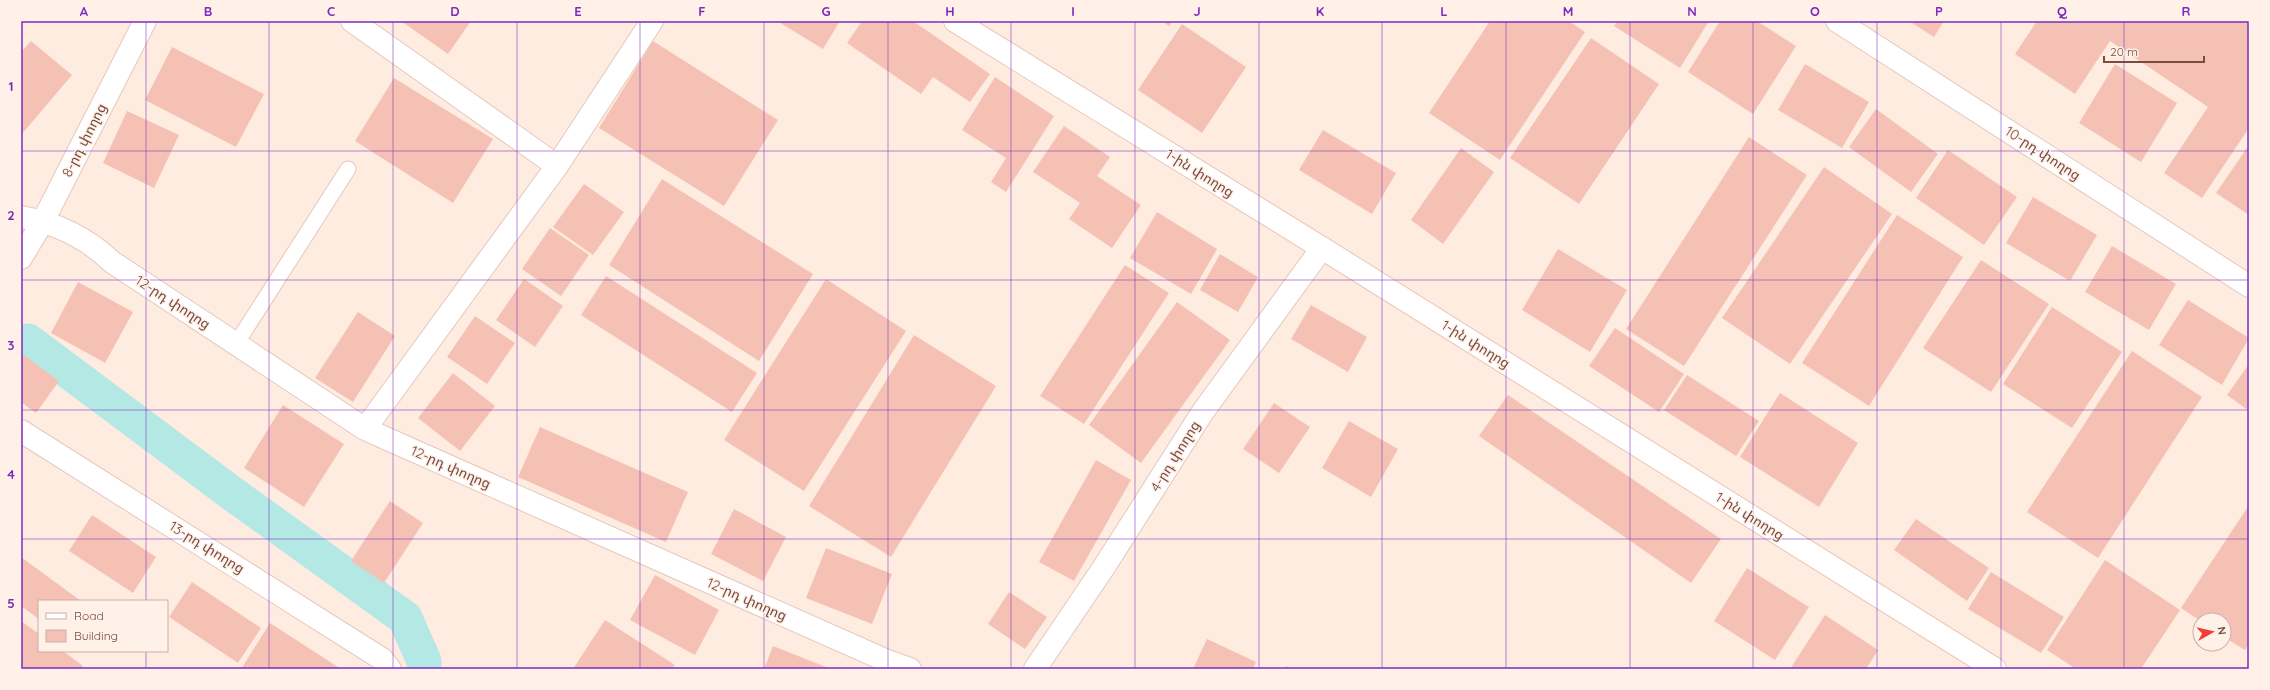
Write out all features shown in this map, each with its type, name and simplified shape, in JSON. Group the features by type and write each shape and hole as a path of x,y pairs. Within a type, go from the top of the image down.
{"street":[{"name":"8-րդ փողոց","path":"21,258 43,221 145,21"},
{"path":"352,21 557,166"},
{"path":"365,429 557,166 652,21"},
{"name":"1-ին փողոց","path":"955,21 1322,248 1995,669"},
{"name":"10-րդ փողոց","path":"1836,21 2249,286"},
{"name":"12-րդ փողոց","path":"21,217 43,221 80,236 97,248 112,262 365,429 885,660 910,669"},
{"name":"4-րդ փողոց","path":"1042,667 1202,413 1322,248"},
{"name":"13-րդ փողոց","path":"21,431 301,606 382,659 390,669"}],"lane":[{"path":"236,344 348,169"}],"building":[{"path":"401,21 471,21 448,54"},
{"path":"777,21 840,21 823,49"},
{"path":"862,21 913,21 990,74 970,102 933,77 921,94 847,43"},
{"path":"1162,21 1173,21 1169,26"},
{"path":"1490,21 1569,21 1585,32 1500,160 1429,113"},
{"path":"1618,21 1709,21 1680,68 1614,26"},
{"path":"1720,21 1757,21 1796,46 1753,114 1688,72"},
{"path":"1909,21 1944,21 1934,37"},
{"path":"2037,21 2249,21 2249,128 2202,198 2164,173 2208,107 2110,41 2075,94 2015,54"},
{"path":"1182,24 1246,67 1202,133 1138,90"},
{"path":"1591,38 1659,84 1579,204 1510,158"},
{"path":"31,41 72,75 21,135 21,52"},
{"path":"653,41 778,120 724,206 599,128"},
{"path":"172,47 264,94 236,147 145,100"},
{"path":"1805,64 1869,102 1842,148 1778,110"},
{"path":"2115,64 2177,103 2141,162 2079,123"},
{"path":"995,77 1054,116 1006,192 991,182 1006,158 962,130"},
{"path":"394,78 493,139 453,203 355,141"},
{"path":"1876,109 1938,154 1911,192 1849,147"},
{"path":"127,111 179,135 154,188 103,163"},
{"path":"1064,126 1110,157 1097,176 1141,205 1112,248 1069,219 1080,203 1033,172"},
{"path":"1323,130 1396,173 1372,214 1299,170"},
{"path":"1749,137 1807,175 1684,366 1626,329"},
{"path":"2249,145 2249,215 2216,193"},
{"path":"1461,148 1494,172 1443,244 1411,220"},
{"path":"1948,150 2017,197 1984,245 1916,198"},
{"path":"1824,167 1892,214 1790,364 1722,318"},
{"path":"662,179 813,274 759,361 609,265"},
{"path":"584,184 624,212 593,255 553,227"},
{"path":"2033,197 2097,235 2070,281 2006,243"},
{"path":"1157,212 1217,249 1191,294 1130,258"},
{"path":"1897,215 1963,257 1869,406 1802,363"},
{"path":"550,228 589,255 561,296 522,269"},
{"path":"2112,246 2176,284 2149,330 2085,292"},
{"path":"1558,249 1627,290 1590,352 1522,310"},
{"path":"1220,254 1258,277 1238,312 1200,290"},
{"path":"1981,260 2049,304 1991,392 1923,348"},
{"path":"1125,265 1169,293 1084,424 1040,396"},
{"path":"606,276 757,373 732,412 581,315"},
{"path":"524,279 563,306 535,347 496,320"},
{"path":"826,279 906,331 804,491 724,440"},
{"path":"78,282 133,312 105,363 51,333"},
{"path":"2188,300 2249,338 2222,385 2159,345"},
{"path":"1177,302 1230,340 1141,463 1089,425"},
{"path":"1311,305 1367,337 1348,372 1291,339"},
{"path":"2052,307 2122,352 2072,428 2003,384"},
{"path":"358,312 395,336 353,402 315,378"},
{"path":"475,316 515,343 487,384 447,357"},
{"path":"1615,328 1684,374 1659,412 1589,366"},
{"path":"914,335 996,386 891,557 809,506"},
{"path":"2132,351 2202,397 2098,558 2027,512"},
{"path":"21,353 59,381 36,413 21,402"},
{"path":"2249,364 2249,411 2227,395"},
{"path":"453,373 495,406 460,451 418,418"},
{"path":"1687,375 1759,421 1736,456 1664,410"},
{"path":"1780,393 1858,443 1819,507 1740,457"},
{"path":"1508,395 1721,539 1691,583 1479,436"},
{"path":"1274,403 1310,427 1279,473 1243,449"},
{"path":"283,405 344,444 304,507 244,468"},
{"path":"1349,421 1398,449 1371,497 1322,468"},
{"path":"540,427 688,492 666,542 518,477"},
{"path":"1096,460 1131,480 1074,581 1039,562"},
{"path":"390,501 423,523 384,583 351,561"},
{"path":"2249,505 2249,644 2245,650 2232,642 2232,612 2192,612 2192,615 2181,608"},
{"path":"734,509 786,537 763,581 711,554"},
{"path":"92,515 156,557 133,593 69,551"},
{"path":"1916,519 1989,568 1967,601 1894,550"},
{"path":"826,548 892,574 872,624 806,598"},
{"path":"21,557 80,600 38,600 38,618 21,606"},
{"path":"2105,560 2180,610 2141,669 2076,669 2047,650"},
{"path":"1747,568 1809,607 1775,660 1714,621"},
{"path":"1991,572 2064,617 2041,653 1968,609"},
{"path":"655,575 719,610 695,655 630,620"},
{"path":"192,582 261,628 238,663 169,617"},
{"path":"1009,592 1047,617 1025,649 988,624"},
{"path":"1825,615 1878,650 1866,669 1790,669"},
{"path":"605,620 675,665 672,669 573,669"},
{"path":"21,621 38,633 38,652 64,652 83,666 81,669 21,668"},
{"path":"270,623 341,669 241,669"},
{"path":"1207,639 1256,662 1253,669 1193,669"},
{"path":"773,646 831,669 764,669"},
{"path":"1286,666 1294,669 1285,669"}],"waterway":[{"path":"28,341 230,492 405,618 424,661 424,669"}]}
